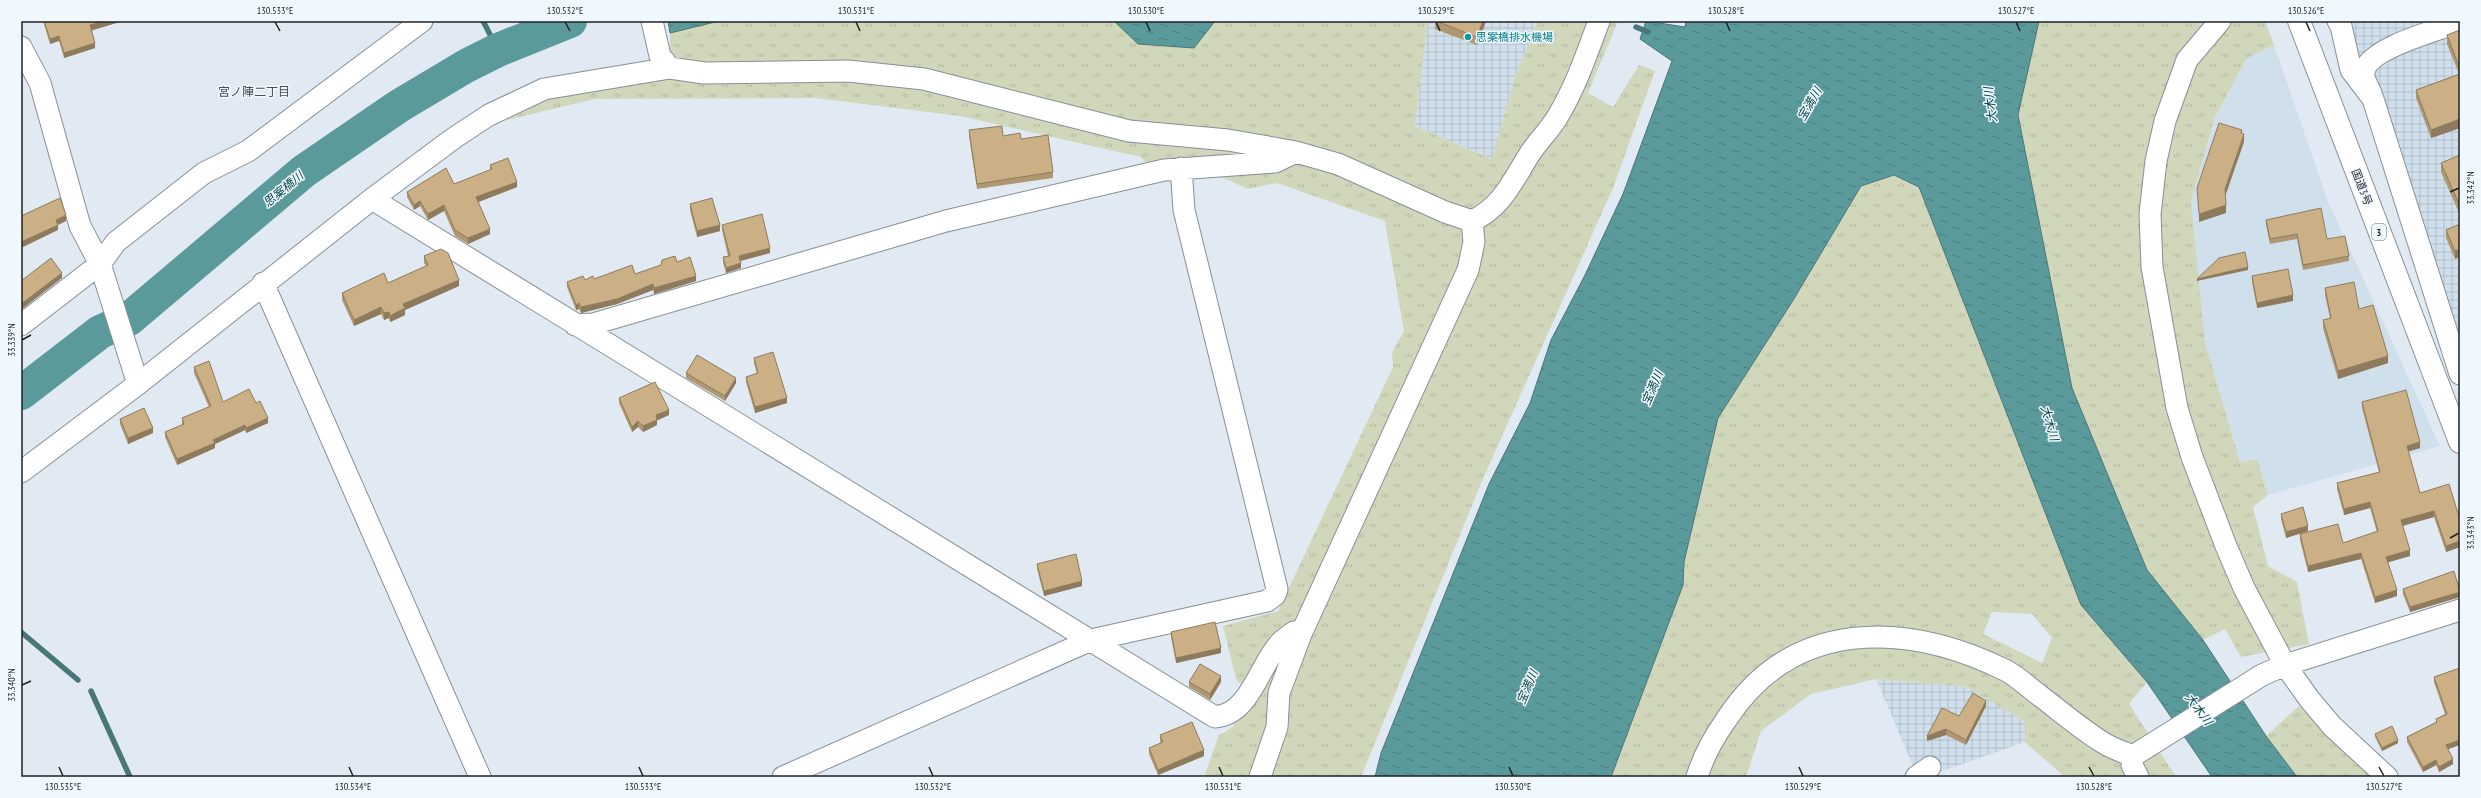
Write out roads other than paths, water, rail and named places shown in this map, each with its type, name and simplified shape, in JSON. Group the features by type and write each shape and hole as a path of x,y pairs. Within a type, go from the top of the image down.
{"highway":[{"name":"国道3号","path":"2299,21 2460,442"}],"street":[{"path":"21,325 100,264 116,242 204,173 248,150 422,21"},
{"path":"652,21 665,62"},
{"path":"21,472 138,384 263,283 372,199 489,116 544,89 665,62 704,73 848,71 924,79 1130,130 1228,140 1296,152 1338,164 1445,212 1472,221 1485,215 1498,204 1530,153 1558,117 1578,78 1599,21"},
{"path":"2220,21 2187,60 2165,121 2156,161 2150,214 2152,267 2177,408 2192,457 2244,588 2285,664 2310,700 2332,726 2387,777"},
{"path":"2338,21 2341,26 2351,70 2373,99"},
{"path":"2460,22 2380,52 2366,65 2363,74 2373,99 2460,374"},
{"path":"21,47 40,83 80,226 100,264 138,384"},
{"path":"575,326 593,324 946,221 1164,170 1275,162 1296,152"},
{"path":"783,777 1092,640 1267,601 1275,595 1277,589 1184,210 1181,168"},
{"path":"372,199 575,326 1092,640 1215,717 1226,716 1240,704 1281,642 1294,632 1301,634"},
{"path":"1260,777 1277,727 1279,693 1301,634 1468,270 1474,242 1472,221"},
{"path":"263,283 480,777"},
{"path":"2133,756 2262,675 2285,664 2460,610"},
{"path":"1697,777 1721,728 1741,696 1774,668 1814,647 1857,637 1907,638 1963,651 2007,671 2103,743 2133,756"},
{"path":"2133,756 2132,765 2138,777"}],"water":[{"path":"668,21 719,21 670,33"},
{"path":"1114,21 1215,21 1194,48 1138,44"},
{"path":"1646,21 1685,27 1686,21 2039,21 2018,115 2072,388 2147,570 2203,640 2266,736 2297,777 2212,777 2147,682 2081,605 1919,187 1894,175 1861,186 1792,302 1718,418 1684,562 1683,585 1611,777 1375,777 1381,753 1489,484 1530,403 1551,340 1585,275 1623,194 1672,61 1640,39"}],"waterway":[{"path":"483,21 498,50"},
{"name":"思案橋川","path":"21,393 100,332 129,319 304,171 399,106 466,66 498,50 570,21"},
{"path":"1636,27 1648,32"},
{"path":"21,632 78,680"},
{"path":"91,691 130,777"}],"place":[{"name":"思案橋排水機場","path":"1468,37"}],"district":[{"name":"宮ノ陣二丁目","path":"254,91"}],"water label":[{"name":"宝満川","path":"1809,104"},
{"name":"大木川","path":"1990,105"},
{"name":"宝満川","path":"1652,388"},
{"name":"大木川","path":"2050,423"},
{"name":"宝満川","path":"1527,687"},
{"name":"大木川","path":"2199,709"}]}
